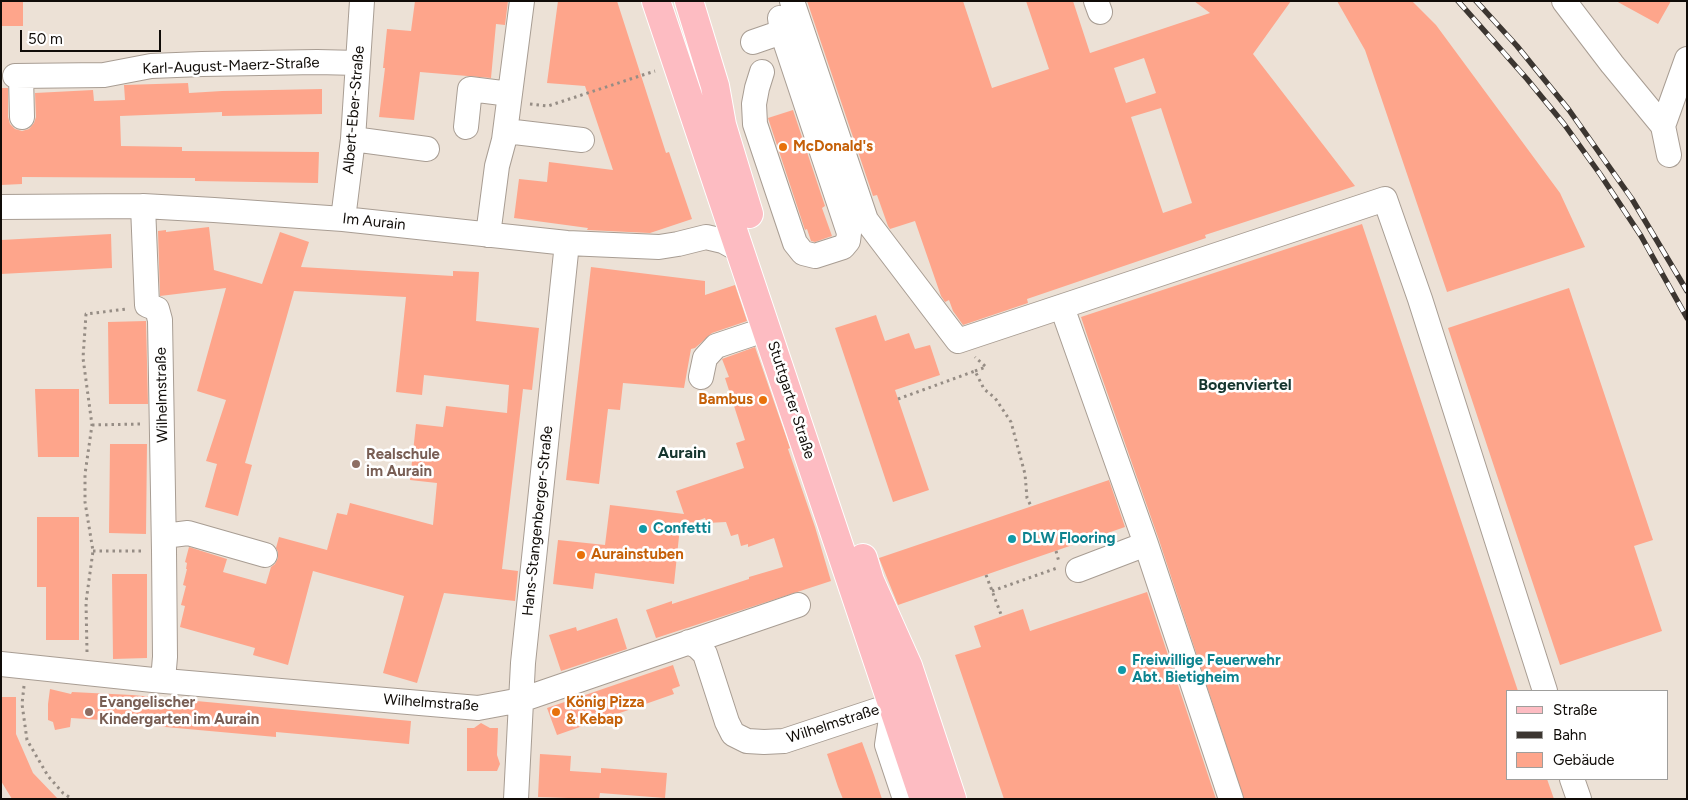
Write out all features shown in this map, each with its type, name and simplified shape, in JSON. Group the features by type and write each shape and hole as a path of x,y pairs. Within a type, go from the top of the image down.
{"main road":[{"name":"Stuttgarter Straße","path":"656,1 767,330 906,701 952,799"},
{"name":"Stuttgarter Straße","path":"689,1 715,86 722,124 738,180 870,581 898,642 906,701 924,799"}],"street":[{"name":"Albert-Eber-Straße","path":"343,219 353,139 362,1"},
{"path":"488,235 497,166 506,131 522,1"},
{"path":"762,72 754,104 755,124 794,243 803,253 815,256 843,246 848,240 848,233 782,32 780,19 784,1"},
{"path":"792,1 866,220 958,341 1385,199 1420,299 1545,690"},
{"path":"1564,1 1663,126 1669,155"},
{"path":"753,42 782,32"},
{"path":"1663,126 1687,59"},
{"name":"Karl-August-Maerz-Straße","path":"22,117 18,76 104,75 151,66 317,62 358,63"},
{"path":"466,127 470,89 510,98"},
{"path":"506,131 582,140"},
{"path":"353,139 428,149"},
{"path":"143,206 146,304"},
{"name":"Im Aurain","path":"1,207 143,206 343,219 567,243 659,246 678,244 706,237 723,241 741,251"},
{"name":"Hans-Stangenberger-Straße","path":"516,798 524,654 567,243"},
{"name":"Wilhelmstraße","path":"146,304 156,309 160,320 165,657 163,680"},
{"path":"1062,307 1146,544 1231,799"},
{"path":"701,377 705,358 716,346 767,330"},
{"path":"164,543 188,533 265,555"},
{"path":"1078,570 1146,544"},
{"name":"Wilhelmstraße","path":"1,664 478,708 521,700 798,605"},
{"name":"Wilhelmstraße","path":"689,642 705,654 727,722 733,734 747,741 784,741 906,701"},
{"path":"905,799 887,745 906,701"},
{"path":"1572,780 1579,799"}],"path":[{"path":"510,98 548,106 678,63"},
{"path":"87,673 86,602 93,551 85,502 85,474 92,425 84,373 86,314 128,309 146,304"},
{"path":"898,399 975,371 984,389 995,398 1011,422 1025,474 1027,498 1031,506"},
{"path":"92,425 162,424"},
{"path":"93,551 164,543"},
{"path":"992,591 1061,567 1078,570"},
{"path":"986,575 1002,617"},
{"path":"25,667 22,704 27,740 48,776 63,793 72,799"}],"building":[{"path":"1,1 23,1 23,26 1,26"},
{"path":"415,1 508,1 505,25 496,24 491,78 420,72 414,120 379,117 385,68 383,68 387,29 411,31"},
{"path":"558,1 617,1 666,153 669,152 692,219 650,233 587,230 588,228 514,218 519,179 547,182 549,162 613,170 585,86 547,83"},
{"path":"807,1 963,1 992,88 1049,69 1026,1 1073,1 1090,53 1210,13 1194,1 1291,1 1253,54 1355,186 1205,235 1206,238 1027,299 1028,303 963,325 953,311 949,300 945,302 941,296 915,221 890,229 877,195 873,196","holes":["1144,58 1156,93 1126,103 1114,68","1161,108 1192,203 1163,213 1131,117"]},
{"path":"1337,1 1412,1 1436,25 1560,193 1585,247 1447,292 1365,50"},
{"path":"1616,1 1671,1 1658,24"},
{"path":"188,83 189,93 322,89 322,114 222,116 222,112 120,116 121,146 182,147 182,151 319,152 318,183 195,181 195,178 22,177 22,184 1,185 1,88 8,88 8,117 10,124 15,129 22,131 29,129 34,123 36,117 35,93 93,90 94,101 125,100 124,85"},
{"path":"793,110 825,206 822,208 832,236 815,242 811,241 807,229 805,230 768,118"},
{"path":"1362,224 1518,690 1506,690 1506,780 1547,780 1554,799 1244,799 1159,540 1081,317"},
{"path":"209,227 214,270 262,284 280,232 309,242 301,267 453,276 453,271 479,272 476,321 539,328 532,390 523,389 502,569 518,571 515,601 444,593 417,683 383,673 404,596 313,571 288,665 253,655 255,648 180,627 185,606 181,605 186,586 183,585 187,569 187,563 185,562 189,547 227,559 223,572 266,584 271,567 278,558 276,548 279,537 327,550 337,513 347,515 350,503 433,525 437,483 410,480 416,424 443,427 446,406 507,413 509,385 424,375 422,395 396,392 406,297 294,291 245,463 252,465 238,516 205,507 217,464 206,461 226,400 197,391 226,288 160,296 158,231 166,230 166,232"},
{"path":"111,234 112,268 1,274 1,240"},
{"path":"591,267 705,281 705,295 735,285 747,321 712,333 695,348 691,349 684,388 623,383 620,410 608,409 599,484 566,480"},
{"path":"1569,288 1653,540 1634,546 1662,631 1560,665 1448,328"},
{"path":"876,315 885,341 909,333 915,349 930,345 940,375 895,390 929,490 893,502 835,328"},
{"path":"146,321 148,404 109,404 108,322"},
{"path":"755,347 790,448 788,449 815,527 831,581 656,638 646,610 672,601 672,604 783,567 774,538 748,547 748,544 741,546 738,534 731,536 726,522 707,523 705,518 680,527 674,584 595,573 593,589 553,584 558,540 605,545 610,505 684,514 676,491 744,468 736,443 745,440 725,378 729,377 722,359"},
{"path":"35,389 79,389 79,457 38,457"},
{"path":"110,444 147,444 146,534 109,533"},
{"name":"DLW Flooring","path":"1109,480 1125,527 898,605 879,558"},
{"path":"37,517 79,517 79,640 46,640 46,587 37,587"},
{"path":"112,574 147,574 147,658 113,659"},
{"name":"Freiwillige Feuerwehr Abt. Bietigheim","path":"1147,592 1216,799 1004,799 955,655 981,647 974,626 1023,609 1030,631"},
{"path":"617,618 627,649 561,671 549,635 576,627 577,631"},
{"path":"673,665 680,686 672,689 674,694 557,735 547,708"},
{"path":"50,689 71,694 72,692 132,695 411,721 409,744 276,732 276,737 132,724 133,722 71,718 70,727 55,730 53,722 48,720"},
{"path":"1,697 16,697 16,734 33,773 58,799 12,799 1,781"},
{"path":"481,723 490,728 498,728 497,755 500,764 497,771 467,771 467,728 474,728"},
{"path":"862,742 882,799 843,799 838,787 827,754"},
{"path":"540,754 571,756 570,771 601,773 601,768 667,773 665,798 600,793 599,799 538,797"}],"railway":[{"path":"1458,1 1564,124 1641,236 1687,318"},
{"path":"1476,1 1517,46 1569,110 1632,199 1687,291"}],"place":[{"name":"McDonald's","path":"783,147"},
{"name":"Bambus","path":"763,400"},
{"name":"Realschule im Aurain","path":"356,464"},
{"name":"Confetti","path":"643,529"},
{"name":"DLW Flooring","path":"1012,539"},
{"name":"Aurainstuben","path":"581,555"},
{"name":"Freiwillige Feuerwehr Abt. Bietigheim","path":"1122,670"},
{"name":"Evangelischer Kindergarten im Aurain","path":"89,712"},
{"name":"König Pizza & Kebap","path":"556,712"}],"district":[{"name":"Bogenviertel","path":"1245,385"},
{"name":"Aurain","path":"682,453"}]}
